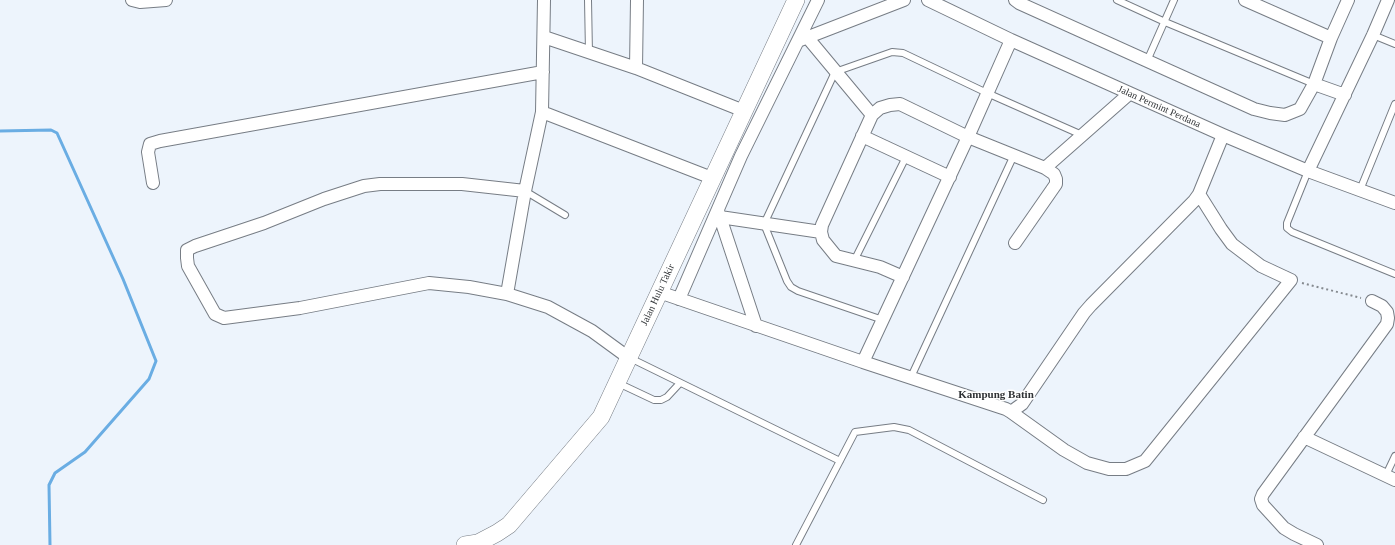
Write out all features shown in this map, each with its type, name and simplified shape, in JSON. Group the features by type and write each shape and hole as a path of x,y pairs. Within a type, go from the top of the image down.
{"street":[{"path":"132,0 140,2 166,0"},
{"path":"507,294 525,191 542,112 544,0"},
{"path":"636,68 637,0"},
{"name":"Jalan Hulu Takir","path":"474,544 497,533 509,525 601,417 796,0"},
{"path":"679,299 719,214 741,156 802,39 818,0"},
{"path":"802,39 904,0"},
{"name":"Jalan Permint Perdana","path":"928,0 1011,40 1223,135 1308,171 1395,203"},
{"path":"1015,0 1254,109 1285,115 1300,109 1314,84 1331,38 1348,0"},
{"path":"1245,0 1331,38"},
{"path":"1308,171 1345,95 1388,0"},
{"path":"544,37 636,68 744,111"},
{"path":"802,39 835,72 872,115"},
{"path":"863,362 950,177 1011,40"},
{"path":"153,183 148,152 150,144 543,72"},
{"path":"1314,84 1345,95"},
{"path":"1045,168 1129,94"},
{"path":"903,277 880,267 836,256 823,240 821,232 822,225 872,115 880,108 890,104 900,104 968,137 1045,168 1054,174 1056,184 1015,243"},
{"path":"542,112 712,178"},
{"path":"1011,412 1022,404 1088,309 1186,210 1199,194 1223,135"},
{"path":"862,136 950,177"},
{"path":"525,191 462,184 380,184 364,186 324,199 264,223 195,246 187,250 188,266 215,314 224,318 300,308 429,283 469,287 507,294 548,307 592,332 629,358"},
{"path":"659,292 756,326 1006,409 1064,450 1087,463 1110,469 1126,469 1145,462 1291,280 1261,266 1232,244 1199,194"},
{"path":"719,214 764,224 821,232"},
{"path":"719,214 756,326"},
{"path":"1317,545 1284,528 1263,505 1261,499 1263,494 1386,324 1388,318 1387,312 1382,306 1372,301"},
{"path":"1304,438 1390,478"}],"lane":[{"path":"588,0 589,53"},
{"path":"1118,0 1165,22 1314,84"},
{"path":"1147,61 1174,0"},
{"path":"1373,35 1395,44"},
{"path":"883,320 798,291 791,287 787,281 764,224 835,72 892,52 903,53 1082,135"},
{"path":"1360,190 1395,104"},
{"path":"911,377 1014,155"},
{"path":"854,261 906,157"},
{"path":"1308,171 1286,224 1287,228 1292,232 1395,274"},
{"path":"525,191 565,215"},
{"path":"629,358 840,461"},
{"path":"617,383 654,400 661,400 667,397 680,383"},
{"path":"796,545 855,432 894,427 909,430 1043,500"},
{"path":"1390,478 1395,456"}],"path":[{"path":"1291,280 1372,301"}],"waterway":[{"path":"0,131 51,130 57,133 123,279 156,361 149,379 85,452 55,473 49,485 50,545"}],"district":[{"name":"Kampung Batin","path":"996,395"}]}
